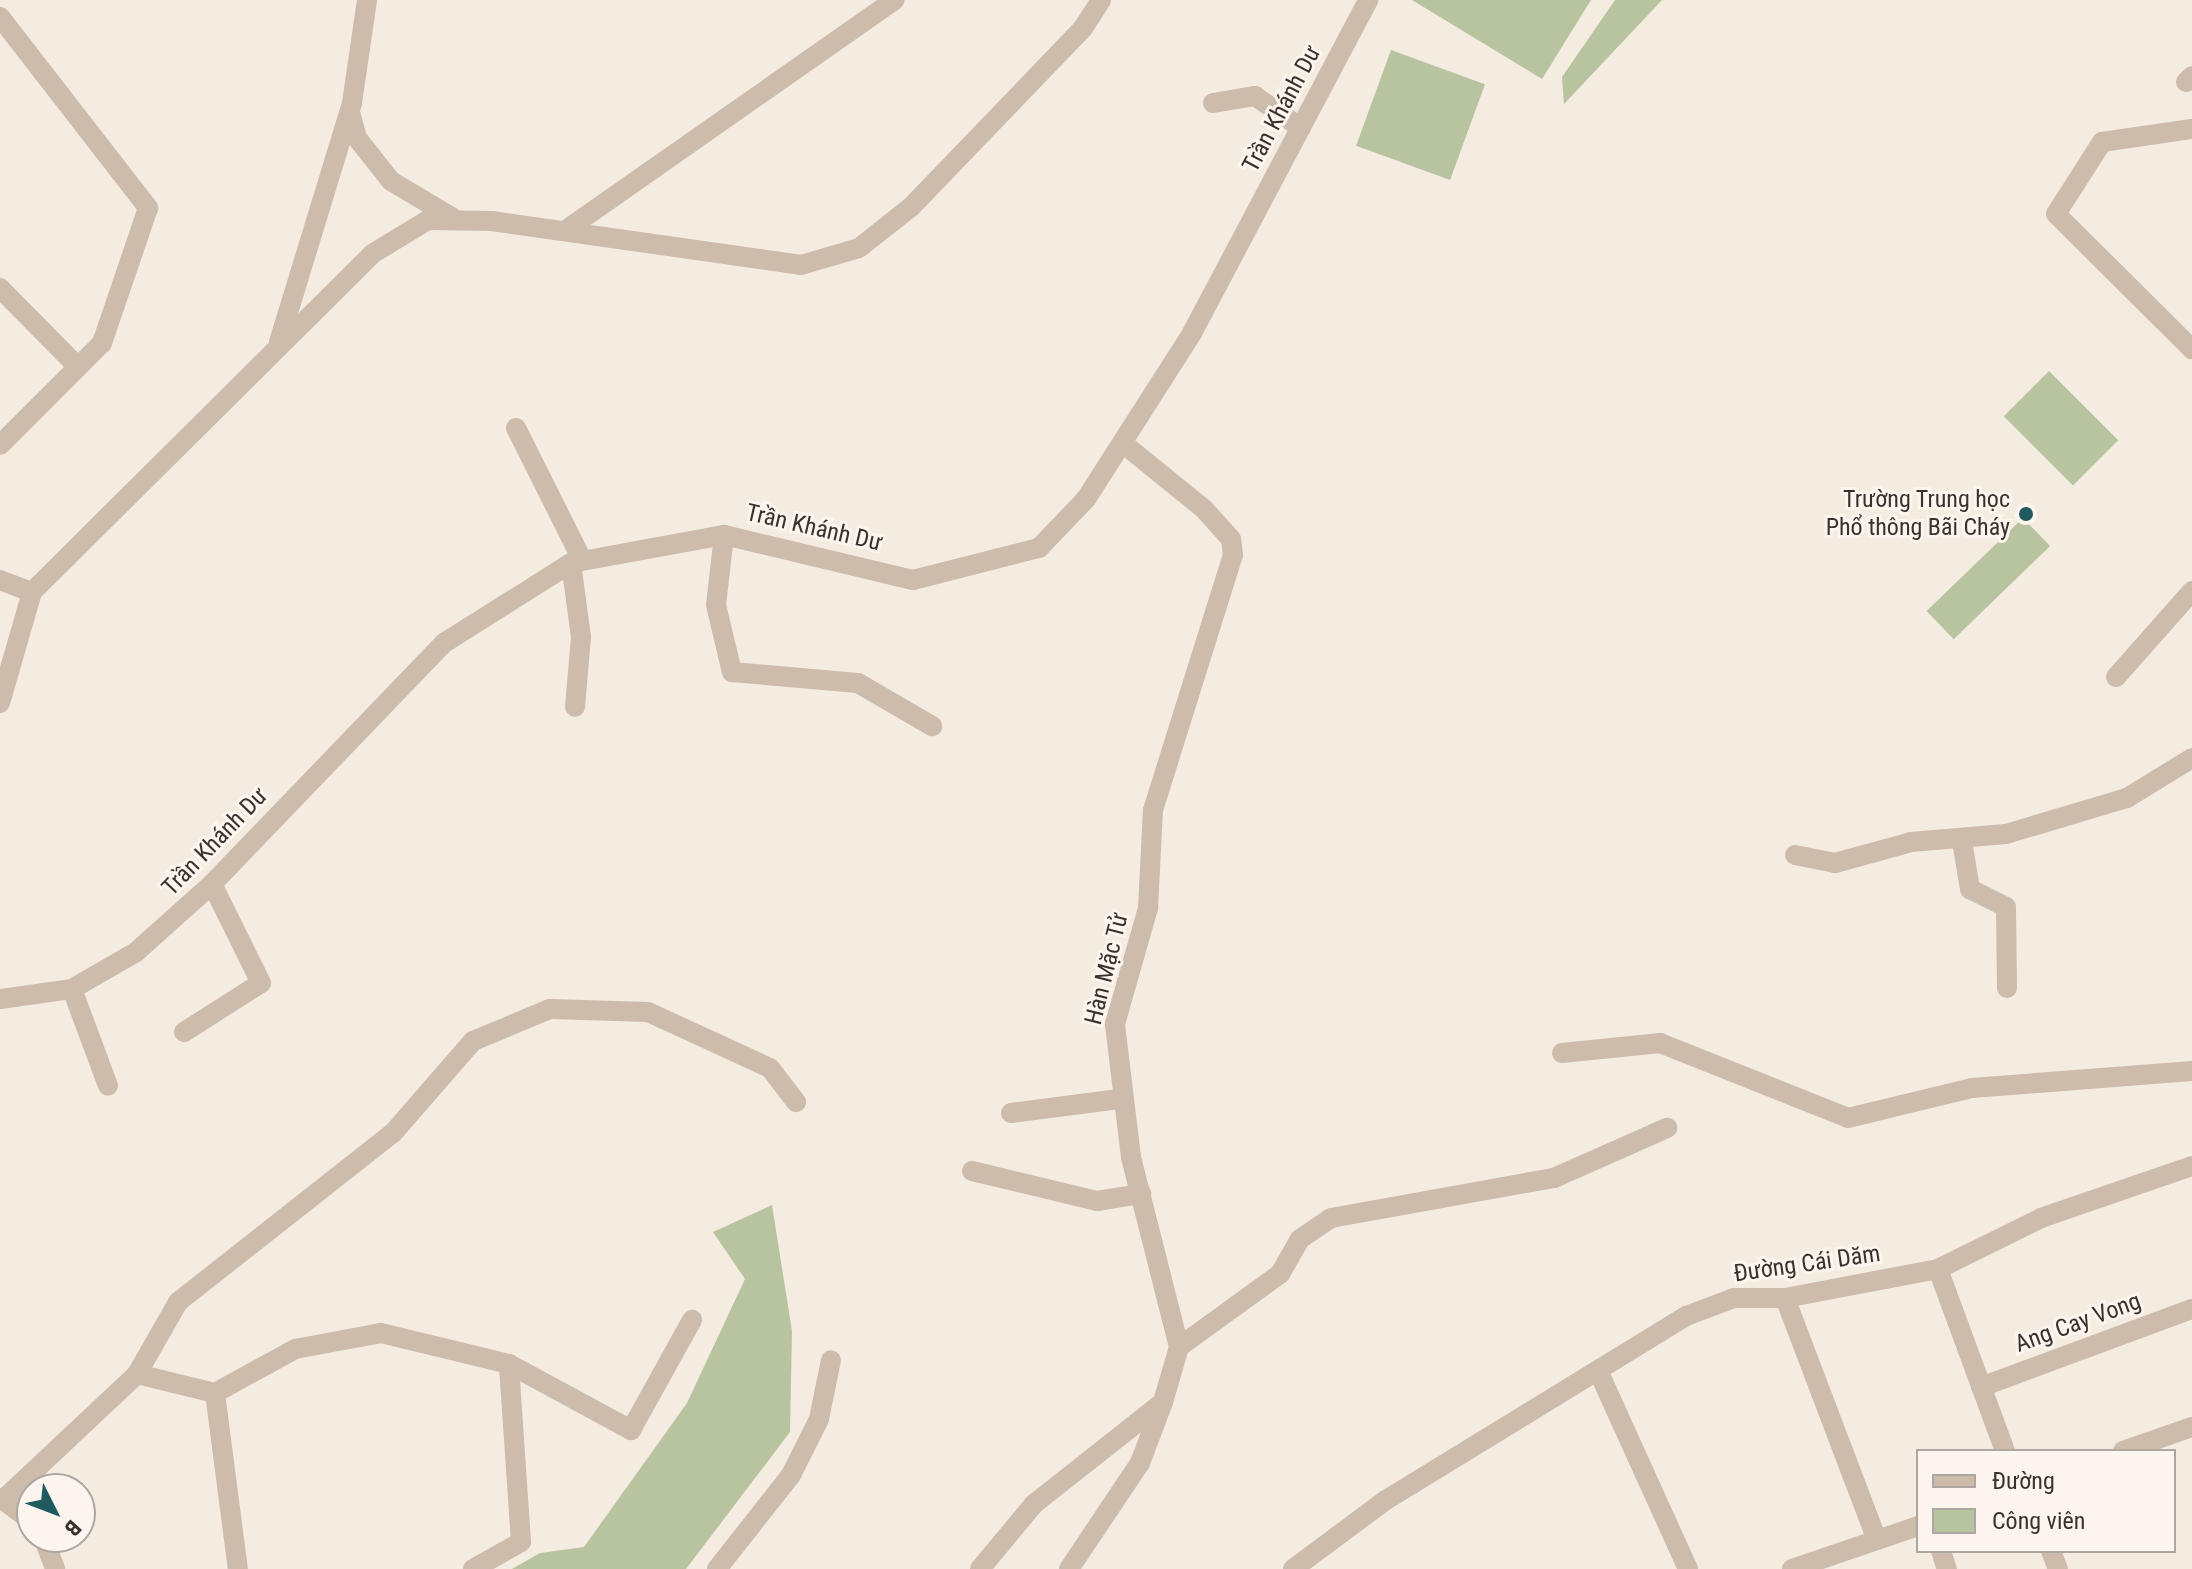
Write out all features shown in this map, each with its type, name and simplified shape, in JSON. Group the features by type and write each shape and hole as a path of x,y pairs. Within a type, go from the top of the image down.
{"street":[{"path":"367,0 348,121 391,181 457,220"},
{"path":"566,230 894,0"},
{"path":"0,703 32,592 372,254 428,220 566,230 801,265 859,248 911,207 1083,28 1101,0"},
{"name":"Trần Khánh Dư","path":"0,999 72,989 136,952 212,884 444,643 576,561 724,535 913,580 946,577 1039,548 1125,445 1301,128 1368,0"},
{"path":"0,17 148,208 115,316 78,367 0,445"},
{"path":"1213,103 1255,96 1301,128"},
{"path":"277,346 352,103"},
{"path":"2192,129 2102,142 2056,214 2192,349"},
{"path":"0,288 78,367"},
{"path":"516,428 576,561 581,637 575,707"},
{"name":"Hàn Mặc Tử","path":"1125,445 1204,509 1231,539 1233,555 1153,810 1148,908 1115,1024 1119,1099 1179,1347"},
{"path":"724,535 716,605 732,672 858,683 932,726"},
{"path":"0,580 32,592"},
{"path":"2116,677 2192,591"},
{"path":"1795,855 1835,863 1911,842 1962,841 2127,798 2192,758"},
{"path":"1962,841 1970,889 2006,907 2007,988"},
{"path":"184,1032 261,983 212,884"},
{"path":"72,989 108,1086"},
{"path":"2,1499 137,1374 178,1302 393,1133 473,1041 550,1009 648,1012 770,1068 796,1102"},
{"path":"1562,1053 1660,1043 1848,1118 1972,1088 2192,1071"},
{"path":"1011,1113 1119,1099"},
{"path":"1069,1569 1140,1463 1179,1347 1280,1274 1300,1239 1331,1218 1554,1178 1667,1128"},
{"name":"Đường Cái Dăm","path":"1293,1569 1386,1500 1600,1375 1654,1331 1686,1316 1734,1298 1785,1298 1938,1269 2041,1218 2192,1166"},
{"path":"972,1171 1097,1201 1141,1194"},
{"path":"1938,1269 2004,1449"},
{"path":"1785,1298 1876,1538"},
{"name":"Ang Cay Vong","path":"1981,1387 2192,1309"},
{"path":"137,1374 215,1393 295,1349 381,1333 509,1364 631,1430 692,1320"},
{"path":"717,1569 791,1475 819,1419 831,1360"},
{"path":"473,1569 521,1542 509,1364"},
{"path":"1600,1375 1688,1569"},
{"path":"215,1393 238,1569"},
{"path":"980,1569 1034,1504 1163,1402"},
{"path":"2129,1449 2192,1427"},
{"path":"1792,1569 1916,1527"}],"green space":[{"path":"1412,0 1591,0 1542,79"},
{"path":"1615,0 1662,0 1564,104 1562,77"},
{"path":"1391,50 1485,84 1450,180 1356,146"},
{"path":"2049,371 2118,440 2073,486 2004,416"},
{"path":"2023,518 2050,546 1954,639 1927,611"},
{"path":"772,1205 792,1331 790,1432 686,1569 512,1569 540,1553 584,1547 687,1403 745,1279 713,1232"}],"place":[{"name":"Trường Trung học Phổ thông Bãi Cháy","path":"2026,514"}]}
